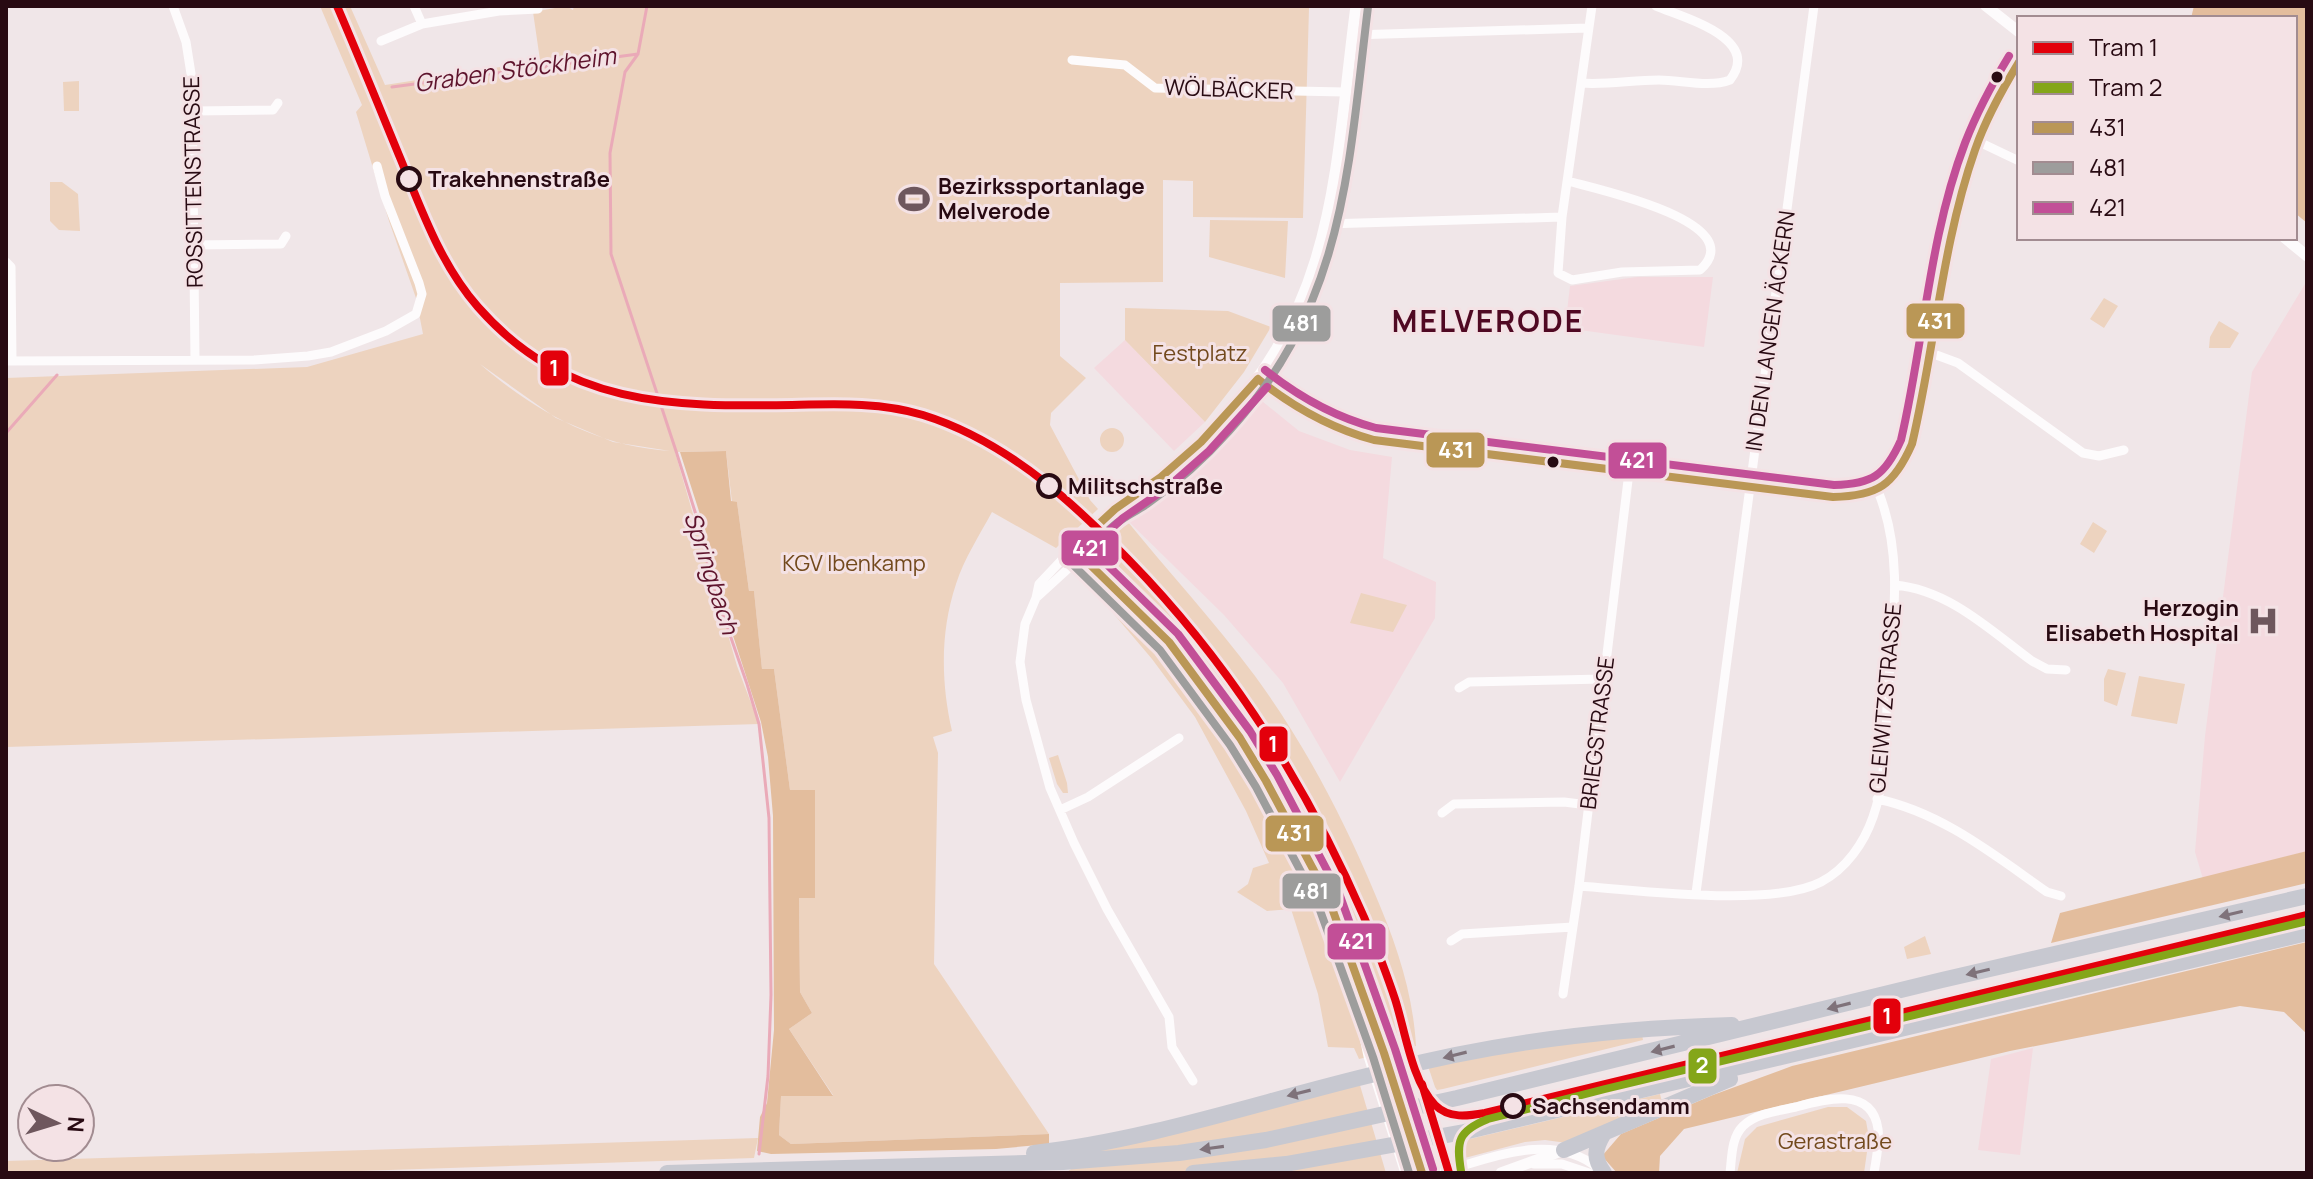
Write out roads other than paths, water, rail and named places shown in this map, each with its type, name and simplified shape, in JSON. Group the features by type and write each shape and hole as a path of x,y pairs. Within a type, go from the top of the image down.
{"highway":[{"path":"667,1173 1124,1157 1266,1140 1457,1098 2307,896"},
{"path":"1193,1173 1286,1164 1381,1149 1800,1054 2307,933"},
{"path":"983,1164 1021,1155 1097,1145 1488,1047 1605,1033 1766,1024"},
{"path":"1564,1150 1725,1080 1800,1054"},
{"path":"1603,1135 1595,1155 1604,1173"}],"street":[{"name":"ROSSITTENSTRASSE","path":"173,6 190,60 195,360"},
{"path":"414,6 422,24"},
{"path":"1193,1081 1172,1047 1169,1017 1107,909 1050,788 1021,673 1022,635 1036,598 1078,552 1107,532 1127,503 1201,442 1258,379 1282,344 1315,269 1326,224 1356,6"},
{"path":"1568,181 1639,201 1687,220 1711,243 1712,253 1708,263 1700,270 1622,272 1572,280 1558,273 1562,217 1592,6"},
{"path":"1581,83 1599,85 1658,80 1709,83 1730,80 1738,65 1738,55 1733,45 1718,33 1656,6"},
{"name":"IN DEN LANGEN ÄCKERN","path":"1696,893 1814,6"},
{"path":"1986,6 2017,30"},
{"path":"381,41 422,24 501,8 538,9"},
{"path":"1352,35 1588,28"},
{"name":"WÖLBÄCKER","path":"1072,60 1125,65 1155,88 1345,92"},
{"path":"1258,379 1282,399 1321,422 1374,440 1749,487 1849,497 1878,491 1898,474 1906,458 1915,430 1965,182 1988,115 2017,65"},
{"path":"193,111 273,110 278,103"},
{"path":"1977,141 2017,160"},
{"path":"6,262 11,267 9,361 254,360 331,352 386,331 416,314 422,294 385,196 377,166"},
{"path":"1326,224 1562,217"},
{"path":"194,245 281,244 286,236"},
{"path":"2287,240 2307,256"},
{"path":"1931,353 1958,363 2083,453 2099,456 2124,450"},
{"name":"BRIEGSTRASSE","path":"1563,994 1629,472"},
{"name":"GLEIWITZSTRASSE","path":"1579,886 1696,893 1783,893 1821,882 1838,871 1854,854 1873,816 1877,799 1895,585 1889,521 1878,491"},
{"path":"1078,552 1169,642 1240,738 1266,781 1328,897 1350,959 1361,1028 1382,1072 1397,1092 1422,1173"},
{"path":"1895,585 1916,587 1950,602 2032,661 2047,669 2066,670"},
{"path":"1459,688 1469,682 1603,679"},
{"path":"1060,810 1088,797 1179,738"},
{"path":"1877,799 1912,809 1963,834 2047,892 2061,896"},
{"path":"1442,813 1454,804 1564,802 1588,805"},
{"path":"1451,941 1462,934 1573,927"},
{"path":"1382,1072 1382,1095 1405,1168"},
{"path":"1730,1173 1738,1133 1752,1119 1824,1099 1847,1098 1865,1105 1876,1120 1879,1138 1874,1173"},
{"path":"1438,1173 1543,1147 1564,1150 1585,1159 1604,1173"},
{"path":"1501,1173 1564,1150"},
{"path":"1527,1164 1562,1164 1589,1173"}],"waterway":[{"name":"Springbach","path":"647,6 638,54 625,72 610,153 611,254 676,451 697,518 712,583 759,724 769,818 771,995 768,1076 759,1154"},
{"name":"Graben Stöckheim","path":"392,87 638,54"},
{"name":"Graben Stöckheim","path":"6,433 57,375"}],"tram line":[{"name":"1","path":"337,6 443,255 465,291 511,340 547,364 583,382 622,394 704,404 858,405 923,415 956,427 1017,462 1045,482 1098,529 1147,579 1212,656 1296,782 1364,917 1395,999 1420,1083 1435,1105 1446,1113 1485,1113 2307,915"},
{"name":"2","path":"1461,1171 1461,1138 1470,1128 1488,1119 2307,921"},
{"name":"1","path":"1422,1084 1449,1173"}],"place":[{"name":"Trakehnenstraße","path":"409,179"},
{"name":"Bezirkssportanlage Melverode","path":"914,199"},
{"name":"Militschstraße","path":"1049,486"},
{"name":"Herzogin Elisabeth Hospital","path":"2263,621"},
{"name":"Sachsendamm","path":"1513,1106"}],"district":[{"name":"MELVERODE","path":"1488,322"}],"park label":[{"name":"Festplatz","path":"1200,353"},
{"name":"KGV Ibenkamp","path":"854,563"},
{"name":"Gerastraße","path":"1835,1141"}]}
